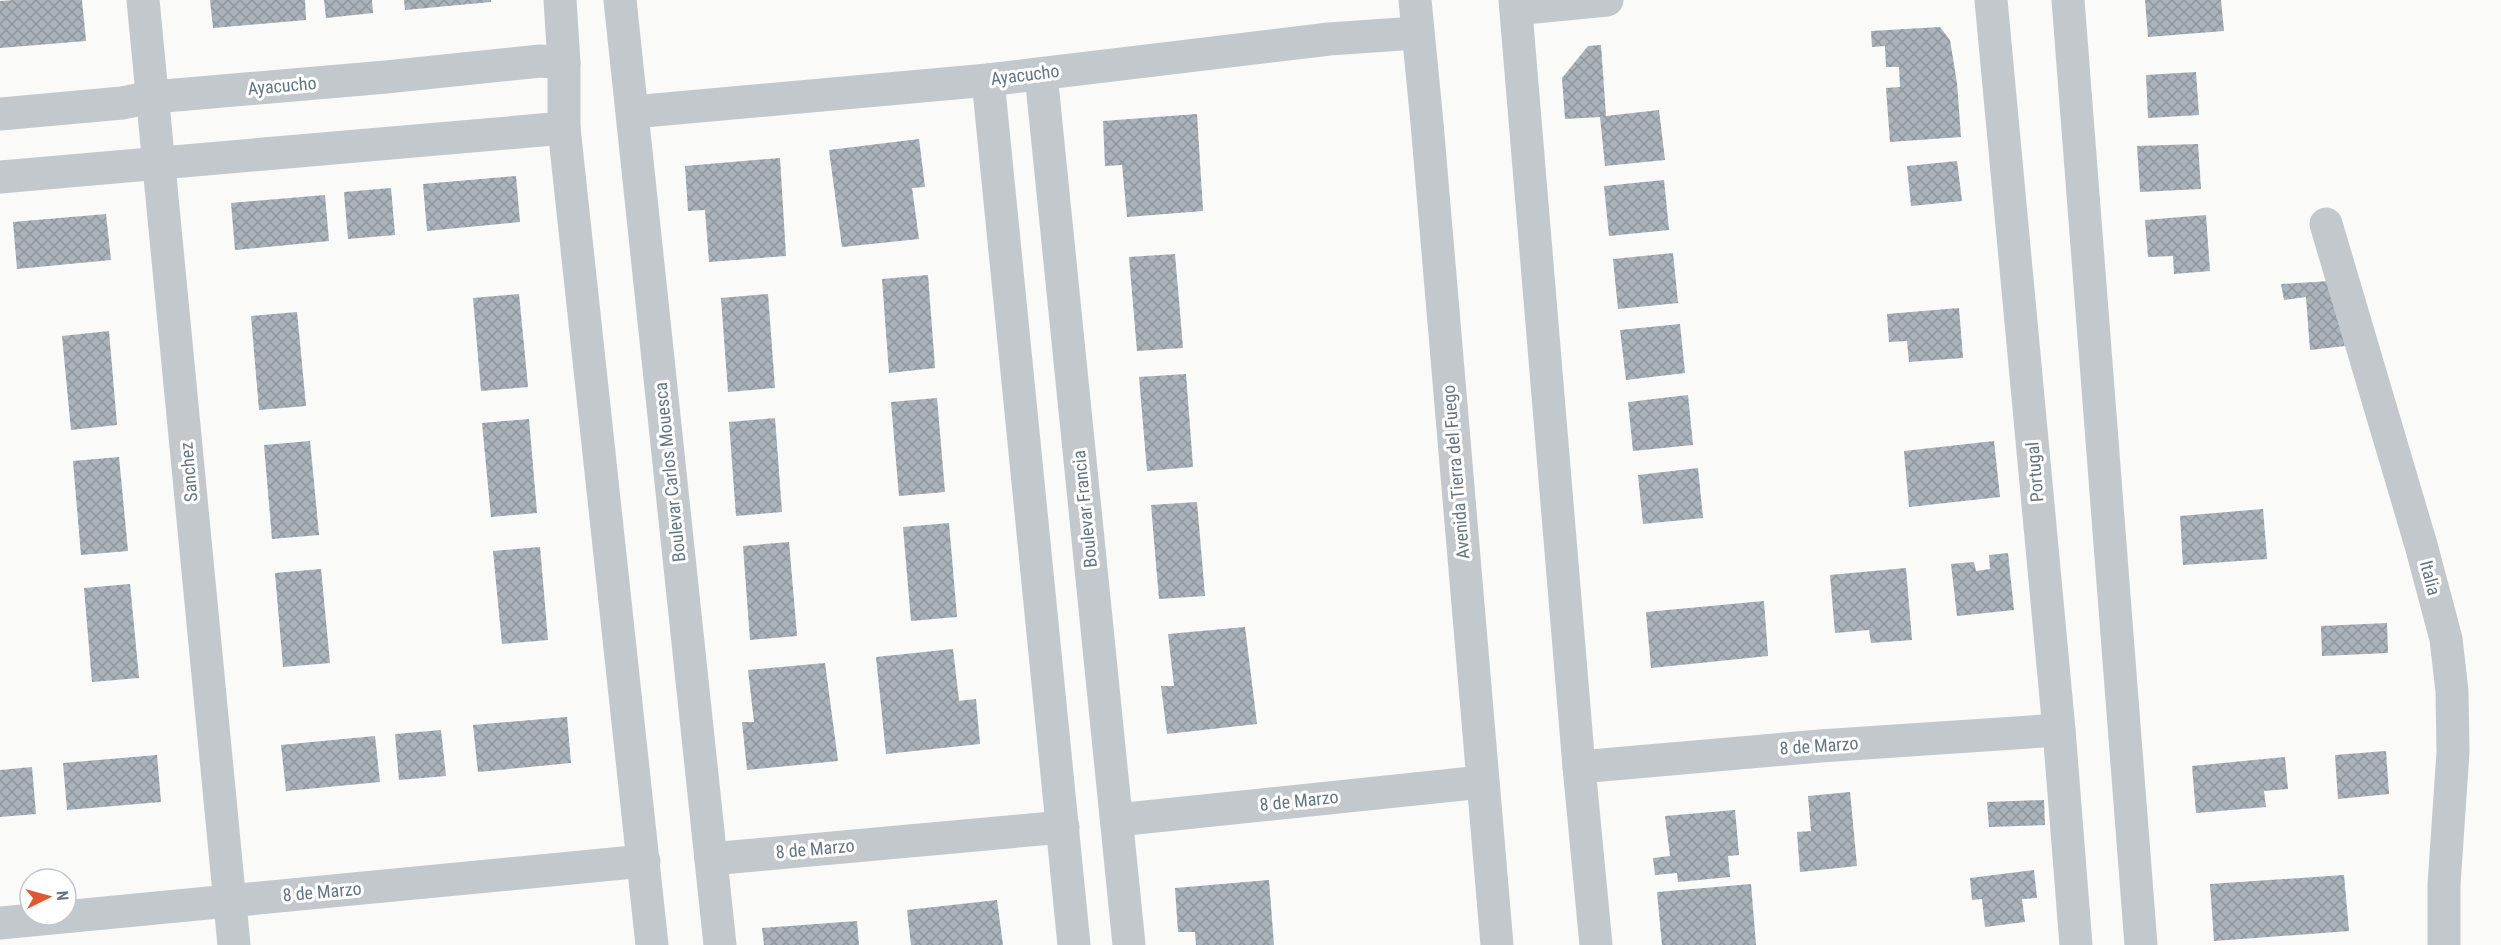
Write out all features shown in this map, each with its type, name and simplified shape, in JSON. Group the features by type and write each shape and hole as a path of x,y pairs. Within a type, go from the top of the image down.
{"street":[{"name":"Sanchez","path":"143,0 234,945"},
{"path":"560,0 564,63 564,128 652,945"},
{"name":"Boulevar Carlos Mouesca","path":"620,0 720,945"},
{"name":"Avenida Tierra del Fuego","path":"1415,0 1416,33 1429,146 1497,945"},
{"path":"1596,945 1579,767 1516,4 1607,0"},
{"name":"Portugal","path":"1991,0 2059,730 2076,945"},
{"path":"2068,0 2141,945"},
{"name":"Ayacucho","path":"633,112 988,80 1329,39 1416,33"},
{"name":"Ayacucho","path":"0,114 122,103 153,97 540,62 564,63"},
{"name":"Boulevar Francia","path":"1041,74 1129,945"},
{"path":"988,80 1074,945"},
{"path":"0,177 159,162 472,138 564,128"},
{"name":"Italia","path":"2326,224 2421,545 2446,639 2452,691 2453,752 2444,885 2444,945"},
{"name":"8 de Marzo","path":"1579,767 1820,746 2059,730"},
{"name":"8 de Marzo","path":"1117,820 1482,782"},
{"name":"8 de Marzo","path":"711,859 1063,827"},
{"name":"8 de Marzo","path":"0,923 644,861"}],"building":[{"path":"82,0 86,41 0,48 0,1"},
{"path":"210,0 305,0 306,20 213,28"},
{"path":"324,0 372,0 373,13 326,18"},
{"path":"404,0 491,0 491,2 405,10"},
{"path":"2145,0 2221,0 2224,31 2148,37"},
{"path":"1940,27 1950,40 1957,83 1961,137 1890,142 1886,88 1900,87 1899,67 1886,67 1885,46 1872,47 1871,31"},
{"path":"1601,45 1606,116 1659,110 1665,160 1605,166 1600,117 1565,119 1562,78 1588,46"},
{"path":"2196,72 2199,115 2148,118 2146,75"},
{"path":"1197,114 1203,211 1127,217 1122,165 1105,166 1103,121"},
{"path":"919,139 925,187 912,188 919,239 842,247 829,150"},
{"path":"2198,144 2201,189 2140,192 2137,146"},
{"path":"780,158 786,256 709,262 705,210 688,211 685,166"},
{"path":"1957,161 1962,201 1911,206 1907,166"},
{"path":"516,176 520,222 427,231 423,184"},
{"path":"1664,180 1669,230 1609,236 1604,186"},
{"path":"391,188 395,235 348,239 344,192"},
{"path":"325,195 329,241 235,250 231,203"},
{"path":"106,214 111,260 17,269 13,222"},
{"path":"2206,215 2210,271 2174,274 2173,256 2148,257 2145,220"},
{"path":"1673,253 1678,303 1618,309 1613,259"},
{"path":"1175,254 1183,348 1137,351 1129,257"},
{"path":"928,275 935,368 889,373 882,279"},
{"path":"2330,281 2345,346 2310,350 2306,297 2284,300 2281,284"},
{"path":"519,294 528,387 481,391 473,298"},
{"path":"768,294 775,388 728,392 721,298"},
{"path":"1959,308 1963,358 1909,362 1907,341 1889,342 1887,314"},
{"path":"297,312 306,406 259,410 251,316"},
{"path":"1680,324 1685,373 1626,380 1620,330"},
{"path":"109,331 117,425 71,430 62,336"},
{"path":"1186,374 1193,467 1147,471 1139,377"},
{"path":"1688,395 1693,445 1633,451 1628,402"},
{"path":"937,398 945,492 899,496 891,402"},
{"path":"775,418 782,512 736,516 729,422"},
{"path":"529,419 537,513 491,517 482,423"},
{"path":"310,441 319,535 272,539 264,445"},
{"path":"1994,441 2000,497 1909,507 1904,451"},
{"path":"119,457 128,551 81,555 73,461"},
{"path":"1698,468 1703,518 1643,524 1638,475"},
{"path":"1197,502 1205,596 1159,599 1151,505"},
{"path":"2263,509 2267,559 2183,565 2180,516"},
{"path":"949,523 957,617 911,621 903,527"},
{"path":"789,542 797,636 750,640 743,546"},
{"path":"540,547 548,640 502,644 493,551"},
{"path":"2008,553 2014,610 1957,616 1951,564 1974,562 1976,571 1990,569 1989,555"},
{"path":"1906,568 1912,640 1871,643 1869,630 1835,633 1830,575"},
{"path":"321,569 330,663 283,667 275,573"},
{"path":"130,584 139,678 92,682 84,588"},
{"path":"1764,601 1768,656 1651,668 1646,612"},
{"path":"2387,623 2388,653 2322,656 2321,626"},
{"path":"1245,627 1257,724 1167,734 1161,686 1174,686 1168,634"},
{"path":"953,649 959,701 976,699 980,744 886,754 876,657"},
{"path":"825,663 838,761 747,770 742,722 754,722 748,670"},
{"path":"567,717 571,763 478,772 473,725"},
{"path":"441,730 446,776 399,780 395,734"},
{"path":"375,736 380,782 286,791 281,745"},
{"path":"2386,751 2389,794 2338,799 2335,755"},
{"path":"157,755 161,802 67,810 63,763"},
{"path":"2285,757 2288,789 2264,791 2266,807 2196,813 2192,766"},
{"path":"32,767 36,814 0,817 0,770"},
{"path":"1850,792 1857,866 1800,872 1797,832 1811,831 1808,796"},
{"path":"2044,800 2045,825 1989,827 1987,802"},
{"path":"1735,810 1739,855 1728,856 1730,877 1678,882 1677,873 1655,875 1653,858 1670,856 1665,816"},
{"path":"2034,870 2037,898 2022,899 2025,922 1985,927 1982,899 1972,900 1970,878"},
{"path":"2344,875 2349,931 2214,941 2210,884"},
{"path":"1269,880 1274,945 1196,945 1195,932 1178,932 1175,888"},
{"path":"1751,884 1756,945 1662,945 1657,892"},
{"path":"997,900 1003,945 911,945 907,910"},
{"path":"857,921 859,945 764,945 762,928"}]}
